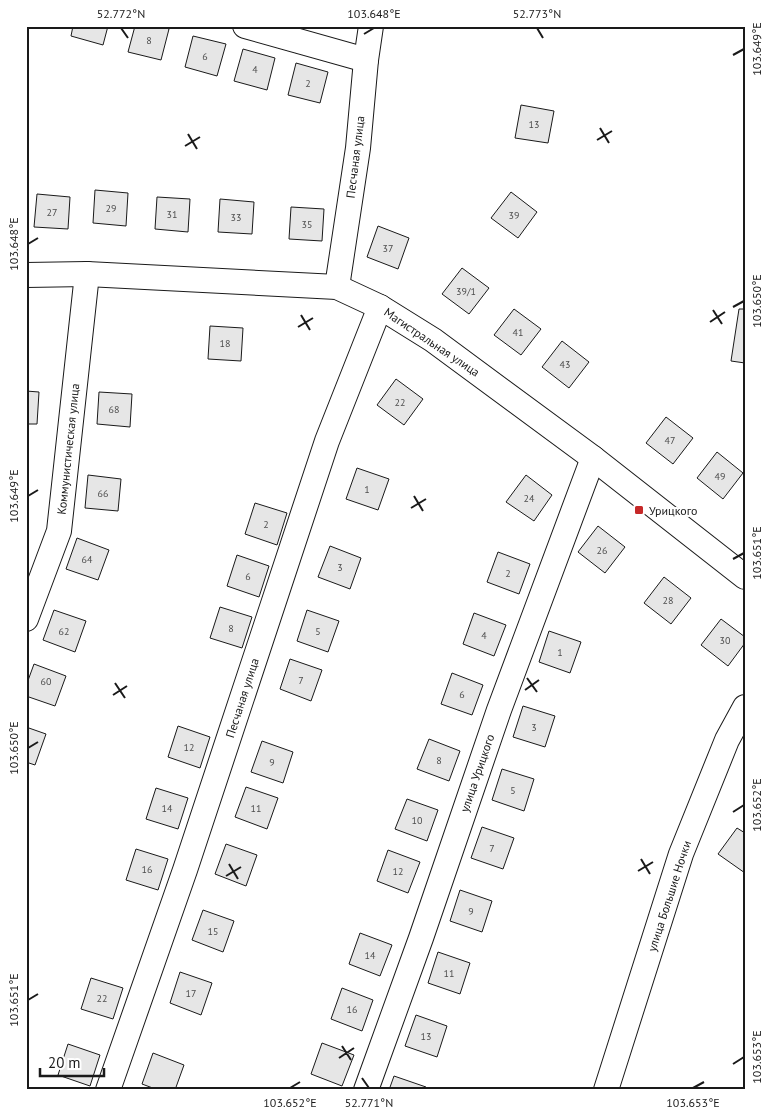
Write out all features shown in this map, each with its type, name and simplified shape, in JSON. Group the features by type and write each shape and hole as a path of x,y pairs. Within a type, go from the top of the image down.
{"street":[{"path":"245,26 366,60"},
{"name":"Песчаная улица","path":"337,287 358,148 371,26"},
{"name":"Магистральная улица","path":"26,275 87,274 337,287 380,307 433,340 594,458 745,577"},
{"name":"Коммунистическая улица","path":"26,619 59,531 87,274"},
{"name":"Песчаная улица","path":"108,1090 188,861 327,441 380,307"},
{"name":"улица Урицкого","path":"366,1090 421,938 499,710 594,458"},
{"name":"улица Большие Ночки","path":"606,1090 681,854 727,740 745,707"}],"building":[{"path":"73,26 108,26 103,45 71,36"},
{"path":"135,26 160,26 169,29 161,60 128,52"},
{"path":"193,36 226,44 217,76 185,67"},
{"path":"243,49 275,58 267,90 234,81"},
{"path":"296,63 328,72 320,103 288,95"},
{"path":"521,105 554,111 548,143 515,138"},
{"path":"95,190 128,193 126,226 93,223"},
{"path":"511,192 537,212 518,238 491,218"},
{"path":"37,194 70,197 68,229 34,227"},
{"path":"157,197 190,199 188,232 155,229"},
{"path":"220,199 254,202 252,234 218,232"},
{"path":"291,207 324,209 322,241 289,239"},
{"path":"378,226 409,238 398,269 367,257"},
{"path":"462,268 489,288 469,314 442,294"},
{"path":"514,309 541,329 521,355 494,335"},
{"path":"739,309 745,309 745,363 731,361"},
{"path":"210,326 243,328 241,361 208,359"},
{"path":"562,341 589,362 569,388 542,367"},
{"path":"396,379 423,399 404,425 377,405"},
{"path":"26,391 39,392 37,424 26,424"},
{"path":"99,392 132,394 130,427 97,424"},
{"path":"666,417 693,438 673,464 646,443"},
{"path":"717,452 743,473 723,499 697,478"},
{"path":"357,468 389,479 378,510 346,499"},
{"path":"88,475 121,479 118,511 85,508"},
{"path":"526,475 552,495 534,521 506,502"},
{"path":"255,503 287,513 277,545 245,534"},
{"path":"598,526 625,547 605,573 578,552"},
{"path":"77,538 109,550 98,580 66,569"},
{"path":"330,546 361,558 350,589 318,577"},
{"path":"498,552 530,564 519,594 487,582"},
{"path":"237,555 269,566 259,597 227,586"},
{"path":"664,577 691,598 671,624 644,603"},
{"path":"220,607 252,617 242,648 210,638"},
{"path":"54,610 86,621 75,652 43,640"},
{"path":"307,610 339,621 328,652 297,641"},
{"path":"474,613 506,625 494,656 463,644"},
{"path":"721,619 745,637 745,643 728,666 701,645"},
{"path":"549,631 581,642 570,673 539,662"},
{"path":"290,659 322,670 311,701 280,689"},
{"path":"34,664 66,676 55,706 26,696 26,686"},
{"path":"452,673 483,685 472,715 441,704"},
{"path":"523,706 555,716 545,747 513,737"},
{"path":"178,726 210,737 200,768 168,757"},
{"path":"26,727 46,734 35,765 26,762"},
{"path":"429,739 460,751 449,781 417,769"},
{"path":"262,741 293,752 283,783 251,772"},
{"path":"502,769 534,779 524,811 492,800"},
{"path":"246,787 278,798 267,829 235,817"},
{"path":"156,788 188,798 178,829 146,819"},
{"path":"407,799 438,810 427,841 395,829"},
{"path":"482,827 514,838 503,869 471,858"},
{"path":"737,828 745,833 745,873 718,854"},
{"path":"226,844 257,855 246,886 215,874"},
{"path":"136,849 168,859 158,890 126,880"},
{"path":"388,850 420,862 408,893 377,881"},
{"path":"460,890 492,901 482,932 450,921"},
{"path":"203,910 234,921 223,952 192,940"},
{"path":"360,933 392,945 380,976 349,964"},
{"path":"438,952 470,963 460,994 428,983"},
{"path":"180,972 212,983 201,1015 170,1003"},
{"path":"91,978 123,988 113,1019 81,1009"},
{"path":"342,988 373,1000 362,1031 331,1019"},
{"path":"416,1015 447,1026 437,1057 405,1046"},
{"path":"322,1043 354,1055 342,1086 311,1074"},
{"path":"68,1044 100,1055 90,1086 58,1075"},
{"path":"153,1053 184,1065 175,1090 158,1090 142,1084"},
{"path":"394,1076 426,1087 425,1090 389,1090"}],"place":[{"name":"Урицкого","path":"639,510"}]}
